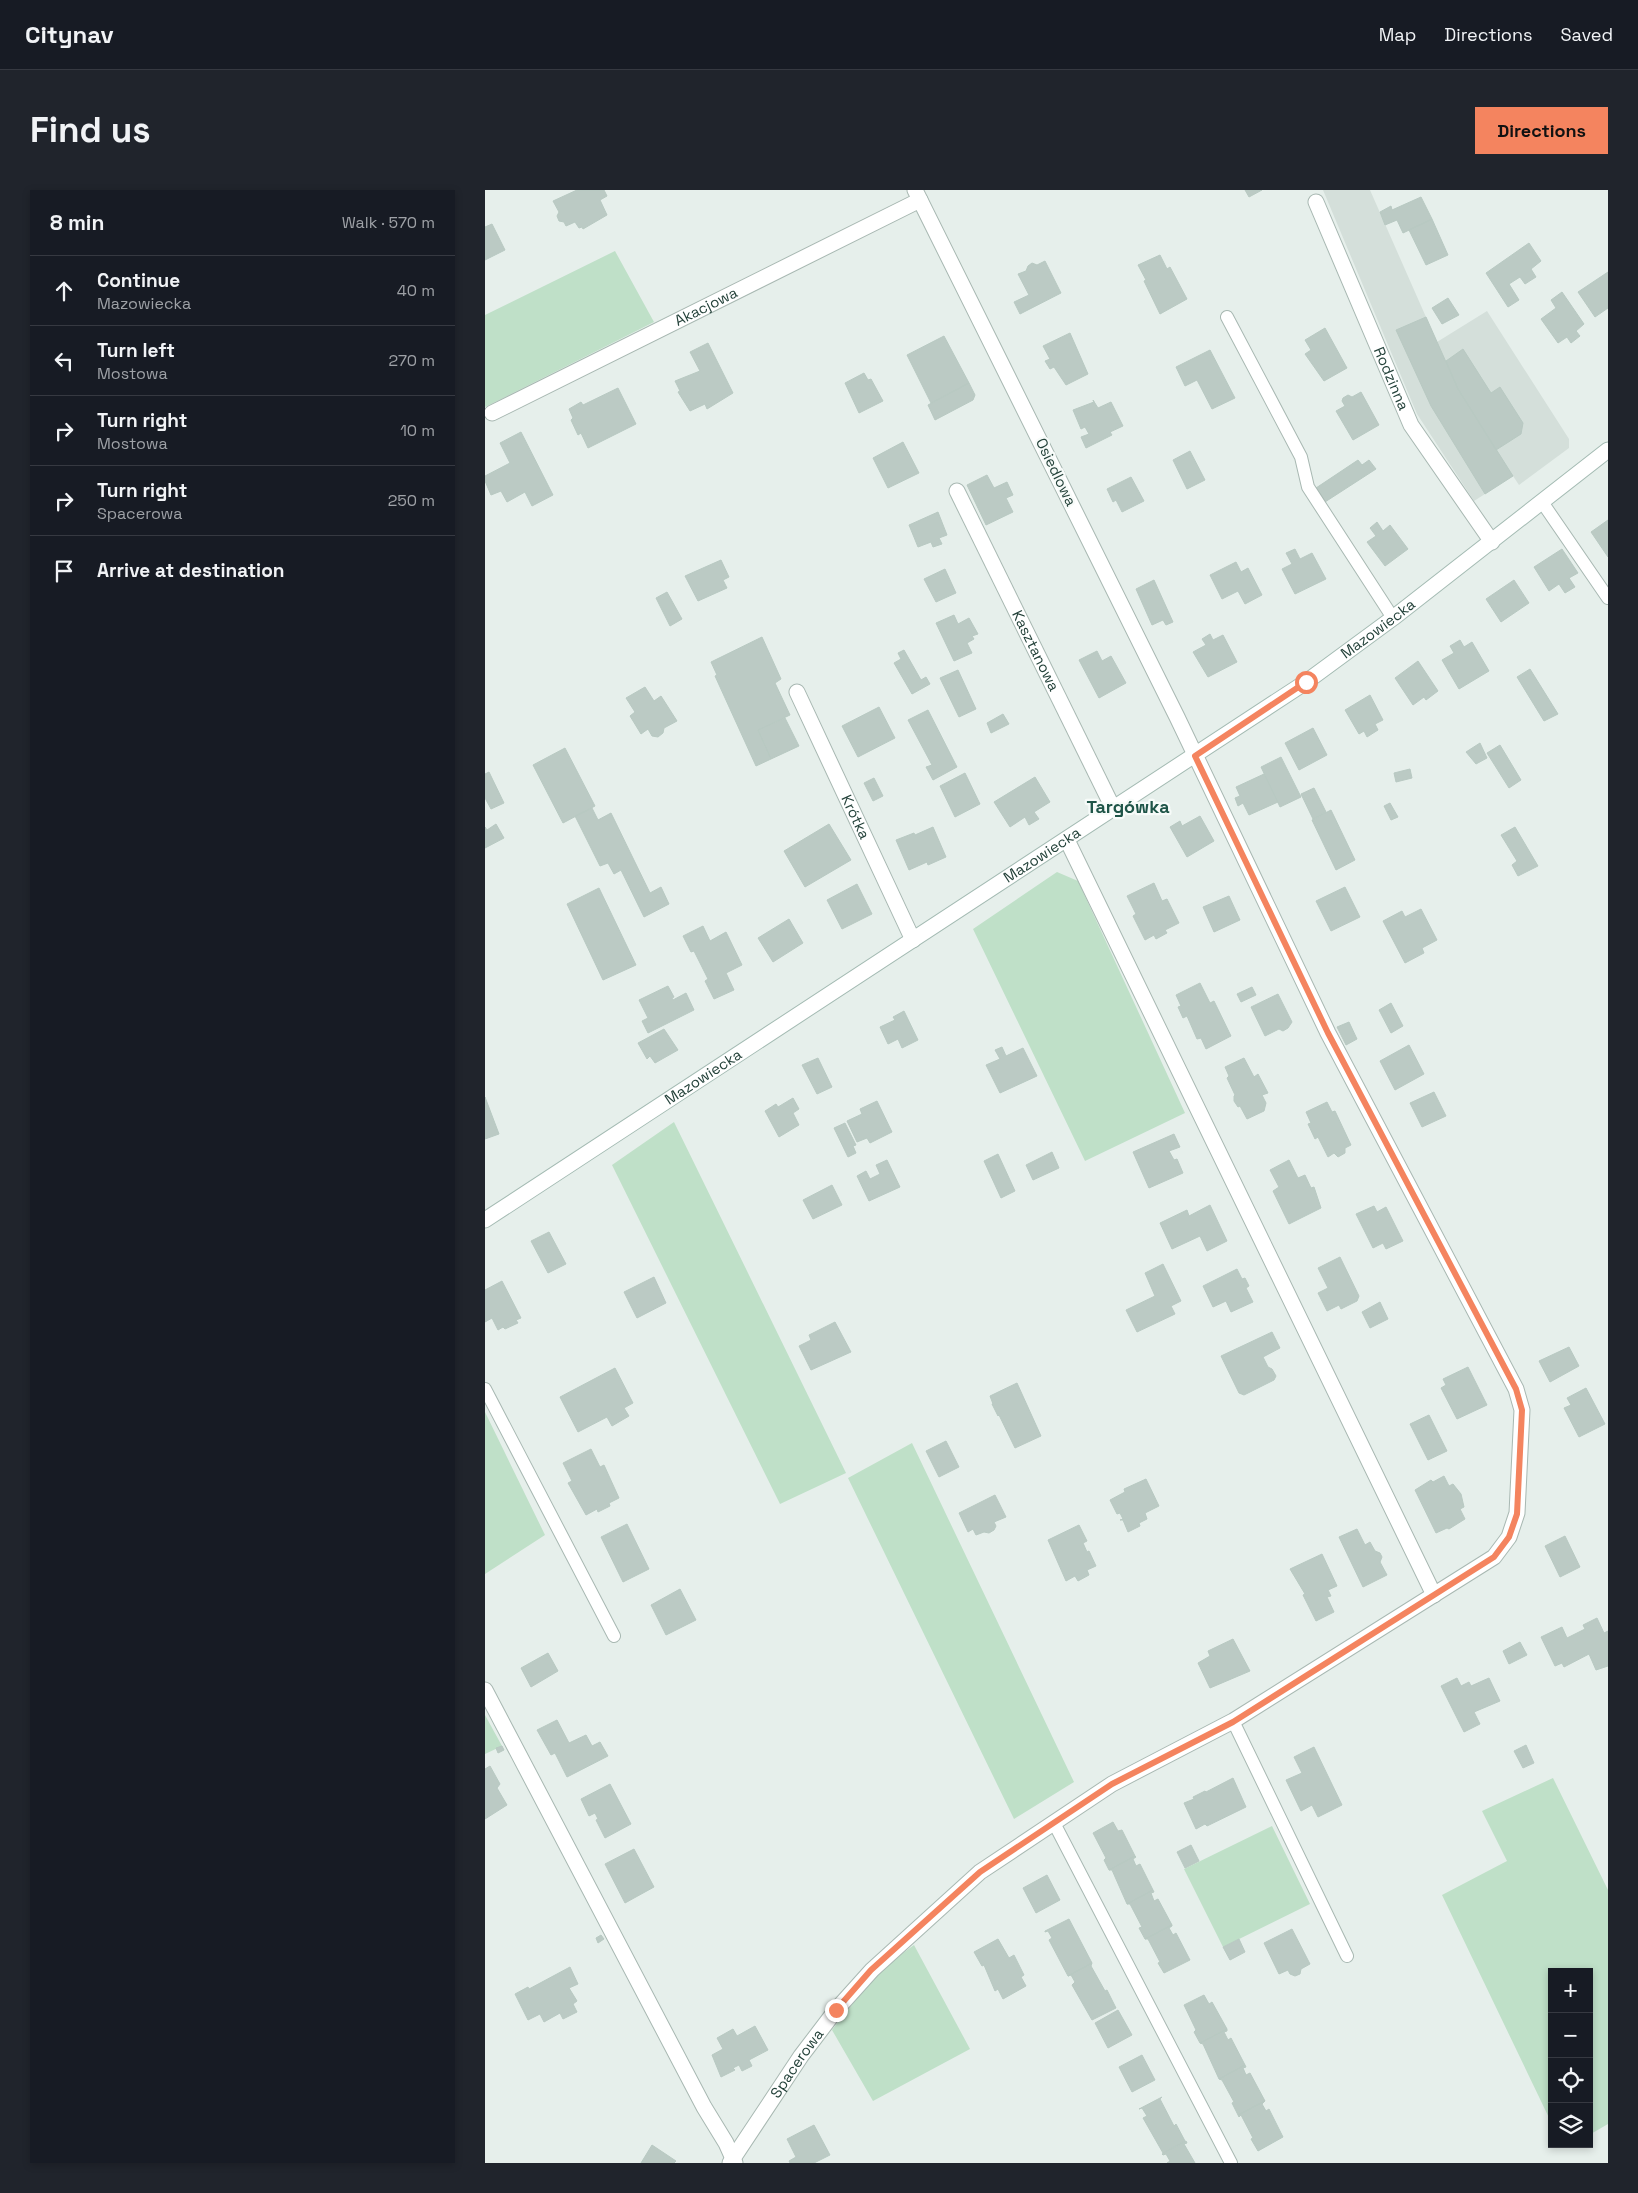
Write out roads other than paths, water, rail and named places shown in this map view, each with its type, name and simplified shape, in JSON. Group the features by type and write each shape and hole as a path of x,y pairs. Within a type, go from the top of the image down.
{"street":[{"name":"Akacjowa","path":"492,413 917,195"},
{"name":"Osiedlowa","path":"917,195 1195,756 1328,1033 1516,1389 1522,1410 1517,1514 1509,1537 1494,1557"},
{"name":"Rodzinna","path":"1316,202 1411,424 1492,542"},
{"name":"Mazowiecka","path":"485,1220 1306,682 1492,542 1608,450"},
{"name":"Kasztanowa","path":"957,491 1113,808"},
{"name":"Krótka","path":"797,692 913,940"},
{"path":"1067,840 1435,1595"},
{"name":"Spacerowa","path":"733,2161 801,2056 836,2010 871,1970 980,1872 1112,1784 1233,1722 1494,1557"},
{"path":"485,1690 704,2107 727,2143 733,2161"}],"lane":[{"path":"1227,317 1301,457 1308,487 1393,618"},
{"path":"1541,502 1608,598"},
{"path":"485,1388 613,1636"},
{"path":"1233,1722 1347,1956"},
{"path":"1054,1823 1231,2163"}],"district":[{"name":"Targówka","path":"1128,807"}]}
